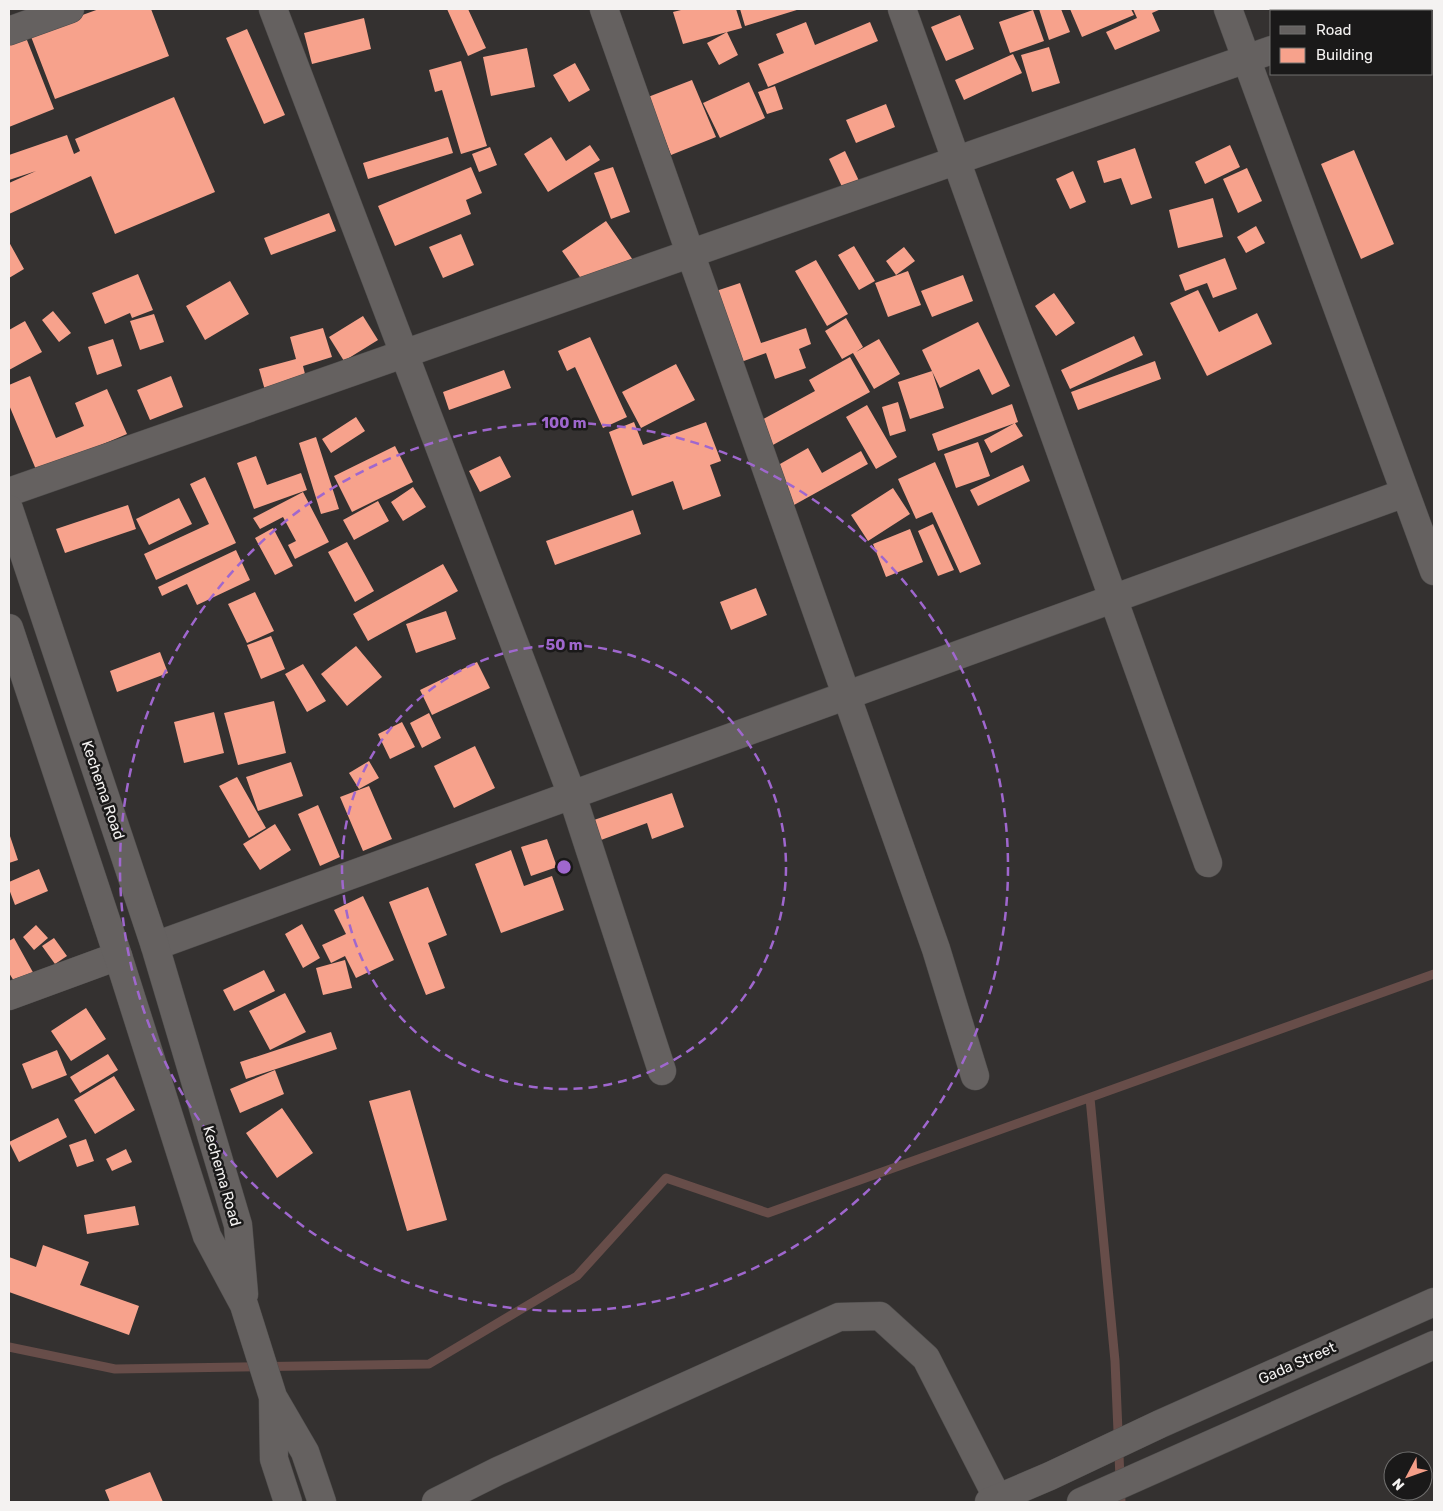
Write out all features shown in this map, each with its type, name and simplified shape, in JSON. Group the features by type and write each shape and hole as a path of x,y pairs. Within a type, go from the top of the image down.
{"street":[{"path":"9,31 70,9"},
{"path":"274,9 572,795 662,1071"},
{"path":"604,9 936,949 975,1076"},
{"path":"902,9 1208,863"},
{"path":"1228,9 1434,571"},
{"path":"9,492 1270,51"},
{"path":"155,946 1405,493"},
{"name":"Kechema Road","path":"9,509 155,946 238,1225 244,1305"},
{"name":"Kechema Road","path":"9,628 118,956 207,1236 244,1305"},
{"path":"9,996 118,956"},
{"name":"Gada Street","path":"994,1500 1434,1302"},
{"path":"244,1305 273,1397 305,1452 322,1502"},
{"path":"436,1502 507,1467 839,1318 880,1316 926,1358 994,1500"},
{"path":"1081,1502 1434,1345"},
{"path":"273,1397 274,1459 288,1502"}],"building":[{"path":"99,9 151,9 169,56 55,99 30,34"},
{"path":"447,9 468,9 486,48 468,56"},
{"path":"685,9 736,9 742,28 683,44 673,12"},
{"path":"740,9 800,9 745,26"},
{"path":"1039,9 1061,9 1070,32 1049,40"},
{"path":"1070,9 1131,9 1134,15 1082,37"},
{"path":"1133,9 1161,9 1152,13 1160,31 1115,50 1106,32 1137,18"},
{"path":"1307,9 1358,9 1355,10"},
{"path":"1033,10 1044,41 1010,53 999,22"},
{"path":"960,15 974,49 946,61 931,27"},
{"path":"364,18 371,49 312,64 304,33"},
{"path":"806,22 815,45 870,22 878,41 768,87 758,64 784,53 776,34"},
{"path":"247,29 285,115 264,124 226,38"},
{"path":"727,32 738,55 719,65 707,43"},
{"path":"25,35 54,109 9,127 9,41"},
{"path":"1049,47 1060,83 1032,92 1021,55"},
{"path":"527,48 535,87 491,96 483,57"},
{"path":"1013,54 1022,73 964,100 955,80"},
{"path":"461,61 487,146 461,154 442,90 435,92 429,70"},
{"path":"575,63 590,90 569,102 553,75"},
{"path":"692,80 716,137 671,155 648,97"},
{"path":"749,82 765,118 720,138 703,103"},
{"path":"775,86 783,109 767,114 758,92"},
{"path":"174,97 215,192 115,234 91,176 9,214 9,183 36,171 9,180 9,155 67,135 74,154 80,151 75,139"},
{"path":"886,104 895,127 856,143 846,120"},
{"path":"448,137 453,153 368,179 363,163"},
{"path":"551,137 566,161 590,145 600,160 548,192 524,154"},
{"path":"1230,145 1240,167 1205,184 1195,162"},
{"path":"490,147 497,165 479,172 472,154"},
{"path":"1135,148 1152,198 1131,205 1121,178 1104,183 1097,161"},
{"path":"1354,150 1394,244 1361,259 1321,164"},
{"path":"845,151 860,183 844,191 829,159"},
{"path":"471,167 482,193 466,200 471,214 395,246 378,206"},
{"path":"613,167 630,212 611,219 594,173"},
{"path":"1247,168 1262,201 1238,213 1223,179"},
{"path":"1073,171 1086,202 1070,209 1056,179"},
{"path":"1213,198 1223,237 1178,248 1169,210"},
{"path":"329,213 336,231 271,255 264,238"},
{"path":"606,221 635,263 591,293 562,251"},
{"path":"1256,226 1265,243 1246,253 1237,237"},
{"path":"461,234 474,265 443,278 429,247"},
{"path":"9,242 24,269 9,278"},
{"path":"854,246 875,281 859,290 838,255"},
{"path":"904,247 915,261 896,275 886,261"},
{"path":"1225,258 1237,289 1213,298 1207,283 1185,291 1179,275"},
{"path":"816,260 848,314 827,326 795,271"},
{"path":"908,271 921,305 888,317 875,283"},
{"path":"138,274 153,310 132,318 130,313 105,324 92,293"},
{"path":"963,275 973,301 932,317 921,291"},
{"path":"230,281 249,314 205,340 186,306"},
{"path":"740,283 761,343 806,328 811,344 799,349 806,368 775,379 766,353 741,362 716,291"},
{"path":"1198,290 1219,332 1257,313 1272,344 1207,376 1170,303"},
{"path":"1054,293 1075,323 1056,336 1035,306"},
{"path":"53,311 71,333 59,342 42,320"},
{"path":"154,314 164,342 140,350 130,321"},
{"path":"363,316 378,340 344,361 329,337"},
{"path":"846,318 863,347 856,352 879,339 900,374 874,389 853,353 842,359 825,331"},
{"path":"25,321 42,352 9,370 9,330"},
{"path":"978,322 1010,386 992,395 979,369 940,388 922,350"},
{"path":"323,328 332,357 303,366 307,382 266,394 259,369 296,359 290,337"},
{"path":"1134,336 1143,355 1070,389 1061,370"},
{"path":"590,337 627,417 603,428 575,367 567,371 558,351"},
{"path":"113,339 122,366 97,375 88,347"},
{"path":"850,357 870,392 771,446 758,422 815,391 809,380"},
{"path":"1155,361 1161,379 1078,410 1071,392"},
{"path":"676,364 695,400 641,428 622,392"},
{"path":"504,370 511,388 449,410 443,392"},
{"path":"932,371 944,408 910,419 898,382"},
{"path":"30,376 56,438 84,426 75,403 107,389 127,434 37,472 9,405 9,385"},
{"path":"171,376 183,407 150,420 137,390"},
{"path":"898,402 906,431 890,436 882,407"},
{"path":"1012,404 1018,422 938,451 932,434"},
{"path":"867,405 897,457 876,469 846,417"},
{"path":"356,417 365,431 331,453 322,439"},
{"path":"634,422 643,445 706,422 721,461 710,465 721,496 683,510 673,481 632,496 609,432"},
{"path":"1015,423 1023,436 991,453 984,440"},
{"path":"316,437 339,509 321,514 299,443"},
{"path":"978,442 990,476 956,488 944,454"},
{"path":"395,446 413,482 352,512 334,476"},
{"path":"808,448 822,473 861,451 868,464 794,505 773,468"},
{"path":"256,456 267,485 301,473 307,490 254,509 237,463"},
{"path":"500,456 511,477 480,492 469,471"},
{"path":"935,462 981,564 960,573 932,512 916,519 898,479"},
{"path":"1023,465 1030,481 978,506 970,490"},
{"path":"205,477 236,543 156,580 144,554 209,524 190,484"},
{"path":"413,487 426,507 403,521 391,502"},
{"path":"893,488 910,514 868,541 851,515"},
{"path":"303,492 329,542 295,559 288,545 296,541 283,517 260,529 253,518"},
{"path":"179,498 192,524 149,545 136,519"},
{"path":"378,501 389,521 354,540 343,520"},
{"path":"128,505 136,529 65,553 56,529"},
{"path":"633,510 641,534 555,565 546,541"},
{"path":"933,524 954,570 938,576 918,531"},
{"path":"273,528 293,566 275,575 255,538"},
{"path":"910,529 923,562 886,577 873,544"},
{"path":"347,542 374,591 355,602 328,552"},
{"path":"236,550 250,580 197,605 187,584 162,596 158,587"},
{"path":"443,564 458,591 368,641 353,614"},
{"path":"756,588 767,615 731,630 720,602"},
{"path":"255,592 274,631 247,643 228,604"},
{"path":"446,611 456,639 416,653 406,624"},
{"path":"271,636 285,669 261,679 247,645"},
{"path":"356,646 382,677 347,706 321,674"},
{"path":"160,652 168,673 117,692 110,671"},
{"path":"477,662 490,688 432,715 420,690"},
{"path":"303,664 326,701 307,712 285,674"},
{"path":"274,701 286,753 238,765 224,713"},
{"path":"214,712 224,753 184,763 174,722"},
{"path":"429,713 441,738 422,748 410,723"},
{"path":"402,722 415,747 390,759 378,734"},
{"path":"475,746 495,788 454,808 434,766"},
{"path":"369,761 379,778 359,789 349,773"},
{"path":"291,762 303,796 258,811 246,777"},
{"path":"237,777 266,828 249,838 219,786"},
{"path":"369,786 392,839 363,851 340,797"},
{"path":"672,793 684,827 652,839 647,823 601,840 594,820"},
{"path":"318,805 340,857 320,866 298,814"},
{"path":"275,824 291,850 260,870 243,844"},
{"path":"9,833 18,860 9,863"},
{"path":"547,839 557,867 531,876 521,847"},
{"path":"511,850 524,886 552,876 564,910 501,933 475,864"},
{"path":"39,869 48,891 15,905 9,889 9,882"},
{"path":"428,887 447,935 428,943 445,988 426,995 389,902"},
{"path":"363,896 394,960 356,978 345,956 331,963 322,945 346,934 334,910"},
{"path":"302,924 320,958 303,968 285,934"},
{"path":"36,925 48,938 34,950 23,937"},
{"path":"14,938 35,976 17,986 9,973 9,941"},
{"path":"54,938 67,956 55,964 42,946"},
{"path":"345,960 352,988 323,995 316,968"},
{"path":"264,970 275,991 234,1011 223,990"},
{"path":"285,993 306,1032 270,1050 249,1011"},
{"path":"86,1008 106,1039 71,1061 51,1031"},
{"path":"331,1032 337,1049 246,1079 240,1062"},
{"path":"57,1050 67,1075 32,1089 22,1064"},
{"path":"108,1054 118,1070 80,1093 70,1077"},
{"path":"275,1070 284,1094 240,1113 230,1089"},
{"path":"114,1076 135,1110 95,1134 74,1100"},
{"path":"410,1090 447,1220 407,1231 369,1101"},
{"path":"282,1108 313,1153 277,1178 246,1133"},
{"path":"58,1118 67,1137 19,1162 9,1142"},
{"path":"86,1139 94,1161 77,1167 69,1145"},
{"path":"126,1149 132,1162 112,1171 106,1159"},
{"path":"135,1206 139,1225 87,1234 84,1215"},
{"path":"43,1245 89,1262 80,1285 139,1306 129,1335 9,1292 9,1257 36,1267"},
{"path":"150,1472 163,1502 110,1502 105,1490"}],"waterway":[{"path":"9,1347 115,1369 429,1364 577,1276 666,1178 768,1213 1434,974"},
{"path":"1090,1098 1115,1361 1121,1502"}]}
